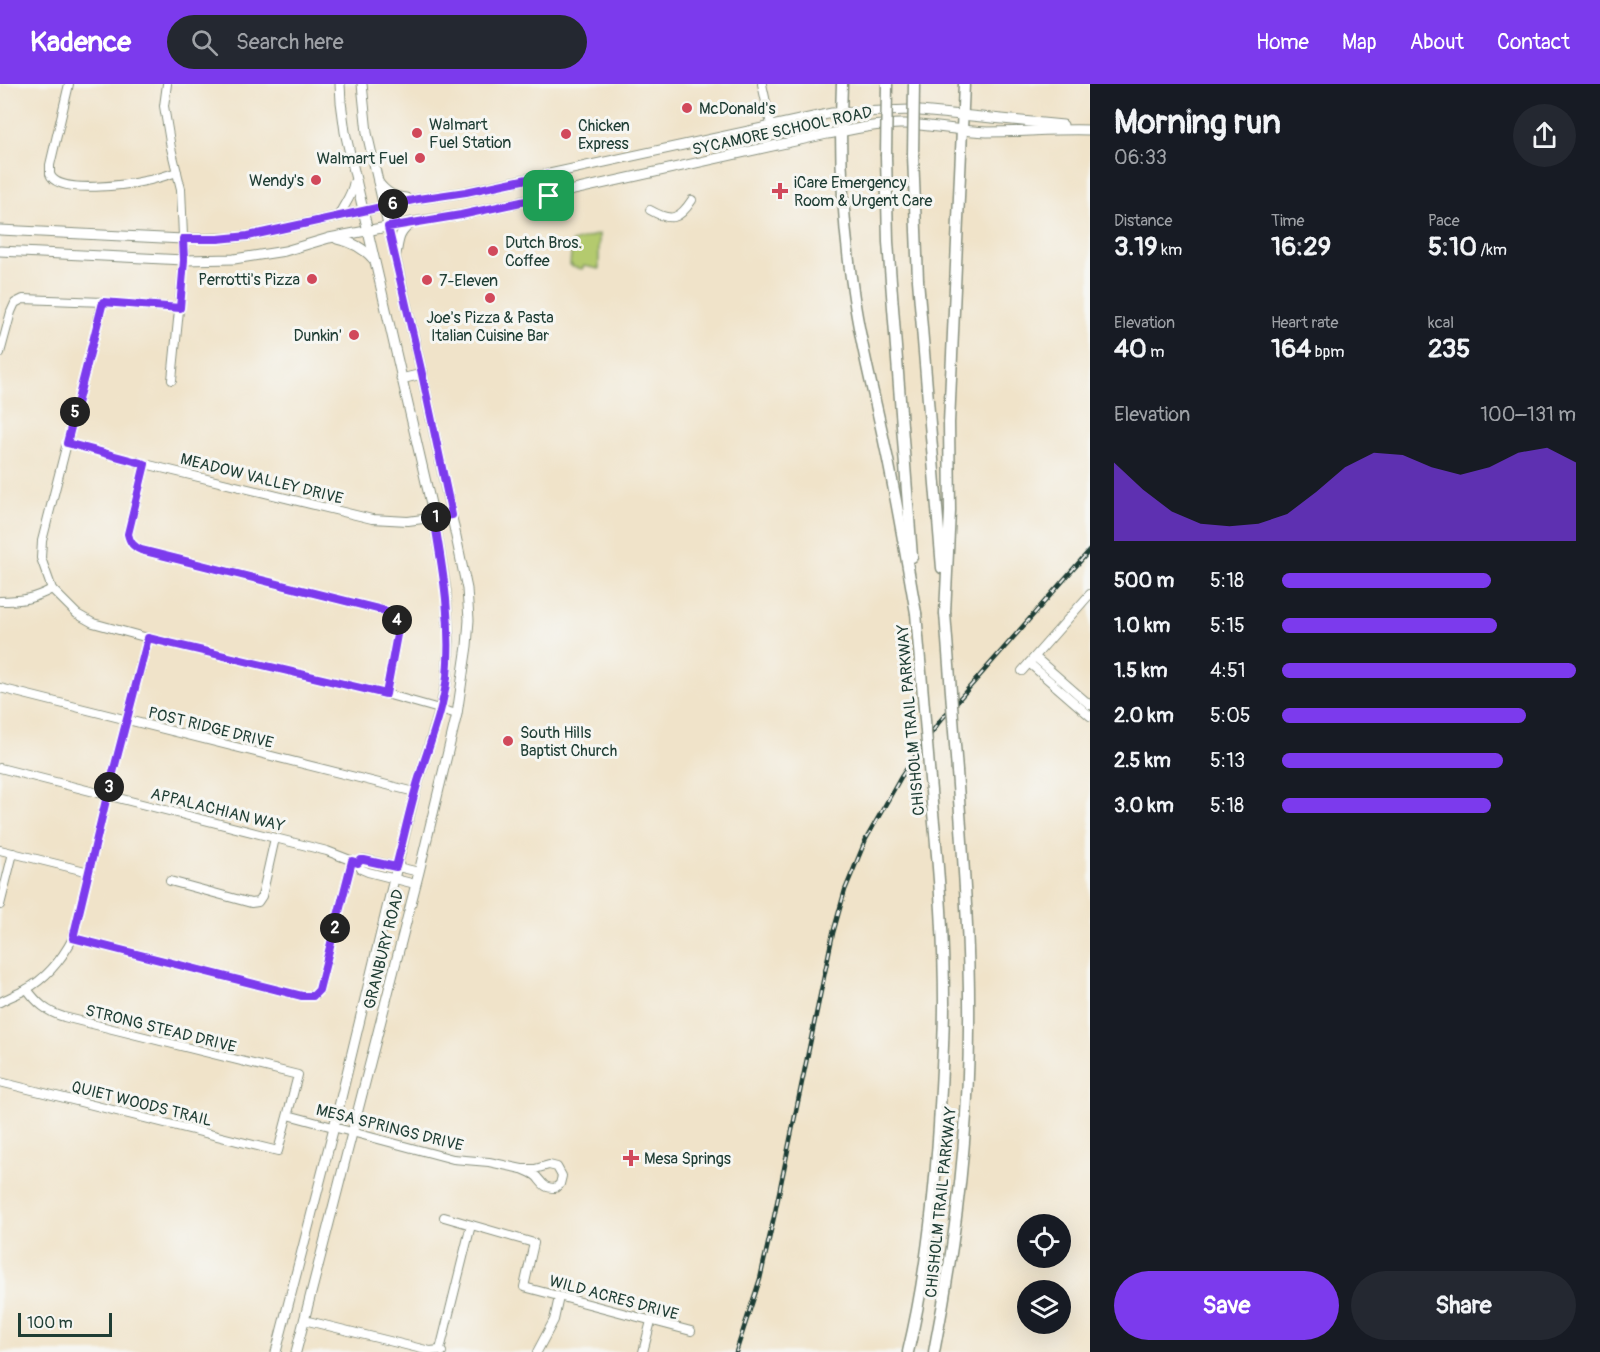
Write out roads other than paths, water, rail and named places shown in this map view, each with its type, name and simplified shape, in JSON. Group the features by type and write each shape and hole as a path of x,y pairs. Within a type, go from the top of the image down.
{"highway":[{"path":"842,84 845,231 854,301 887,455 916,612"},
{"name":"CHISHOLM TRAIL PARKWAY","path":"887,84 888,252 916,612 940,878 943,939 942,1070 934,1196 909,1350"},
{"name":"CHISHOLM TRAIL PARKWAY","path":"914,84 913,155 918,280 968,939 968,1072 962,1156 953,1242 934,1352"},
{"path":"945,613 950,511 950,412 964,84"}],"main road":[{"name":"GRANBURY ROAD","path":"276,1352 334,1127 415,792 440,710 447,679 449,641 446,591 434,518 345,132 340,102 340,84"},
{"name":"GRANBURY ROAD","path":"296,1352 419,872 457,714 469,620 468,589 367,133 362,84"},
{"name":"SYCAMORE SCHOOL ROAD","path":"0,231 183,239 248,236 383,206 466,192 771,125 841,113 900,110 1048,122 1089,130"},
{"name":"SYCAMORE SCHOOL ROAD","path":"0,250 184,260 234,259 285,250 329,238 461,215 873,126 906,124 963,131 1089,130"},
{"path":"657,150 662,171"},
{"path":"546,175 549,196"},
{"path":"339,216 342,208 349,201 355,177"},
{"path":"377,180 383,189 396,197 418,199"},
{"path":"395,259 399,237 402,231 413,222"},
{"path":"329,238 355,244 376,262"},
{"path":"401,379 422,374"},
{"path":"285,1315 304,1320"}],"street":[{"path":"69,84 50,165 50,174 53,179 62,185 80,187 118,185 150,180 177,172"},
{"path":"167,84 165,106 171,148 181,189 184,260 172,380"},
{"path":"762,84 771,125"},
{"path":"650,210 663,217 675,217 685,211 692,200"},
{"path":"0,353 11,312 17,301 23,299 180,308"},
{"path":"103,302 42,541 42,558 52,589 77,614 93,623 386,694 457,714"},
{"name":"MEADOW VALLEY DRIVE","path":"67,443 372,519 408,521 452,515"},
{"path":"145,464 128,534 134,546 141,550 390,612 399,624 386,694"},
{"path":"0,601 22,601 52,589"},
{"path":"1022,671 1090,594"},
{"path":"0,1002 40,980 54,966 73,938 148,638"},
{"path":"1032,660 1090,705"},
{"path":"1032,660 1090,716"},
{"name":"POST RIDGE DRIVE","path":"0,688 415,792"},
{"name":"APPALACHIAN WAY","path":"0,768 327,851 355,862 361,869 415,884"},
{"path":"170,881 251,903 258,902 262,896 275,838"},
{"path":"0,850 89,872"},
{"path":"0,905 13,853"},
{"name":"APPALACHIAN WAY","path":"355,862 364,860 419,872"},
{"path":"73,938 302,996 313,996 319,990 355,862"},
{"name":"STRONG STEAD DRIVE","path":"27,989 43,1007 63,1017 298,1076 288,1115"},
{"name":"QUIET WOODS TRAIL","path":"0,1082 278,1151 288,1115"},
{"name":"MESA SPRINGS DRIVE","path":"288,1115 453,1159 489,1162 522,1169 553,1165 560,1170 562,1178 560,1184 555,1188 547,1187 535,1175 522,1169"},
{"name":"WILD ACRES DRIVE","path":"444,1217 534,1243 524,1287 692,1331"},
{"path":"304,1320 430,1351 441,1351 471,1225"},
{"path":"537,1352 554,1320 559,1297"},
{"path":"643,1352 651,1321"}],"railway":[{"path":"736,1352 760,1279 833,933 845,890 866,839 901,777 939,722 1090,550"}],"place":[{"name":"McDonald's","path":"687,108"},
{"name":"Walmart Fuel Station","path":"417,133"},
{"name":"Chicken Express","path":"566,134"},
{"name":"Walmart Fuel","path":"420,158"},
{"name":"Wendy's","path":"316,180"},
{"name":"iCare Emergency Room & Urgent Care","path":"780,191"},
{"name":"Dutch Bros. Coffee","path":"493,251"},
{"name":"Perrotti's Pizza","path":"312,279"},
{"name":"7-Eleven","path":"427,280"},
{"name":"Joe's Pizza & Pasta Italian Cuisine Bar","path":"490,298"},
{"name":"Dunkin'","path":"354,335"},
{"name":"South Hills Baptist Church","path":"508,741"},
{"name":"Mesa Springs","path":"631,1158"}]}
